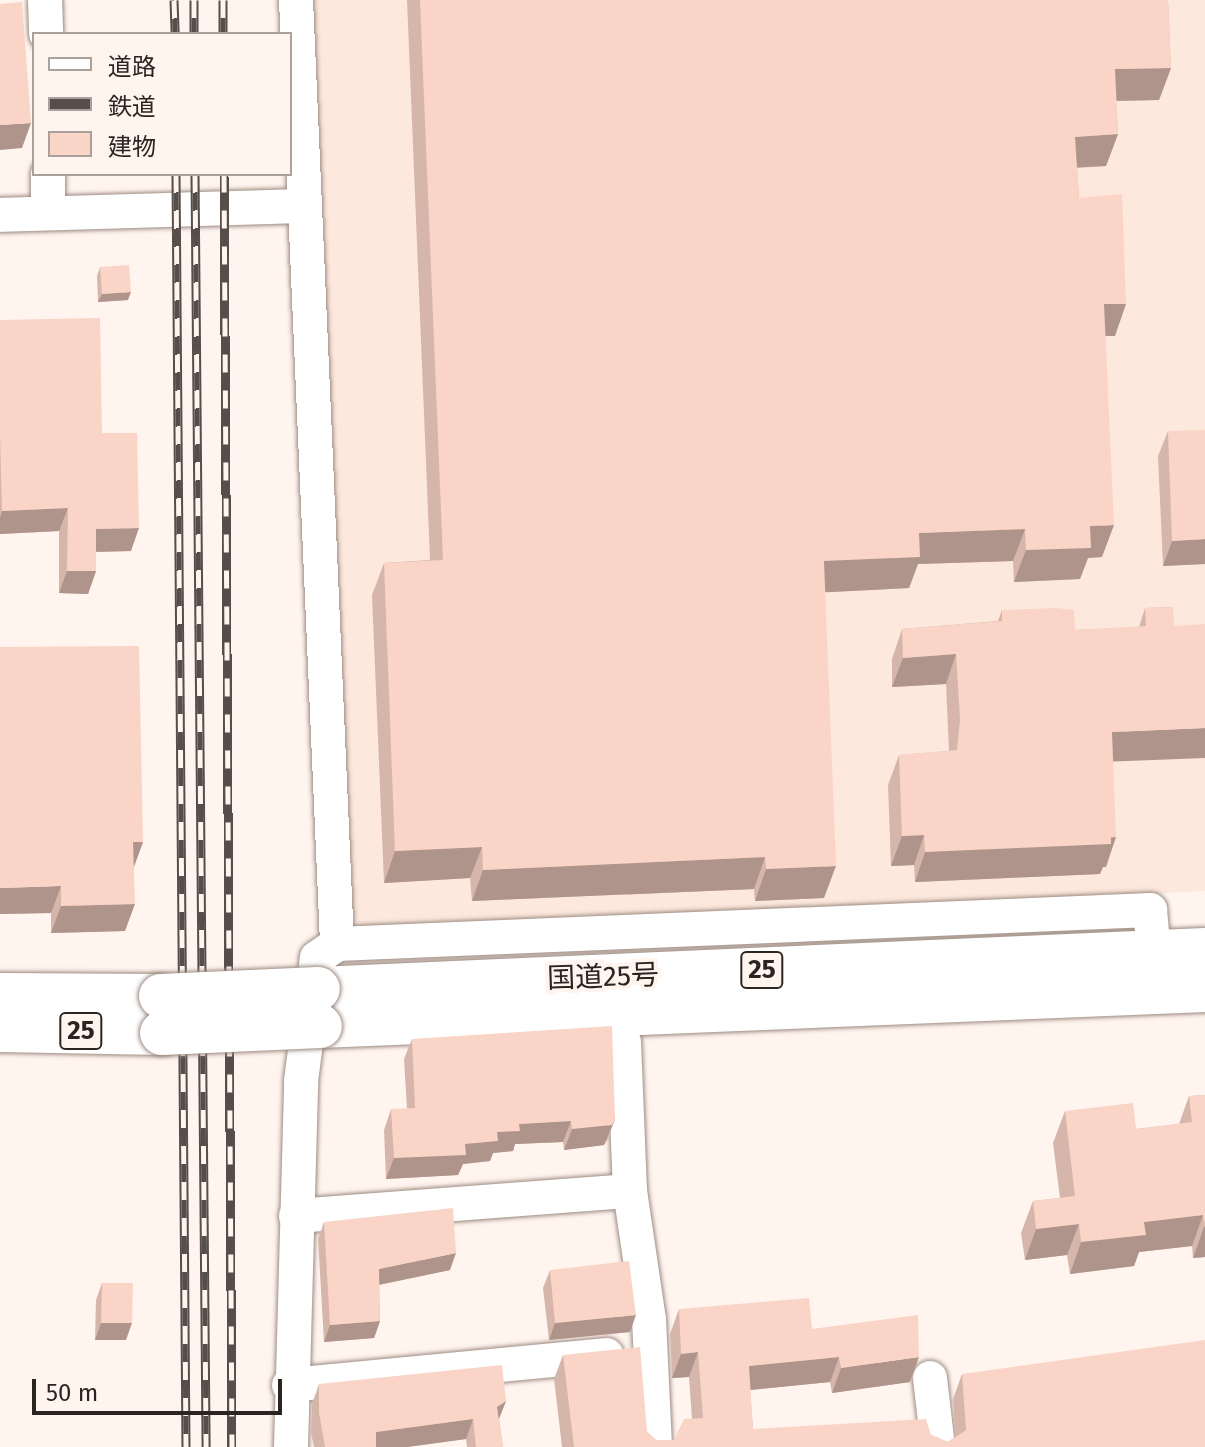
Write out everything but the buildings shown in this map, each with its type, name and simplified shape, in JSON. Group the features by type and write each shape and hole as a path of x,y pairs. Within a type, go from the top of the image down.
{"highway":[{"name":"国道25号","path":"319,1008 1205,950"},
{"name":"国道25号","path":"0,1030 162,1014 319,1008 1205,990"},
{"name":"国道25号","path":"0,995 162,1014"}],"street":[{"path":"45,0 46,32"},
{"path":"296,0 337,944"},
{"path":"48,176 48,211"},
{"path":"0,215 48,211 303,206"},
{"path":"291,1447 289,1385 301,1081 317,958 337,944 1150,910 1154,953"},
{"path":"624,1042 630,1191 650,1350 655,1447"},
{"path":"296,1216 630,1191"},
{"path":"289,1385 650,1350"},
{"path":"930,1378 938,1447"}],"shaded area":[{"path":"312,0 1205,0 1205,891 370,930 351,918"}],"railway":[{"path":"174,0 175,32"},
{"path":"194,0 194,32"},
{"path":"223,0 223,32"},
{"path":"176,176 186,1447"},
{"path":"195,176 206,1447"},
{"path":"224,176 232,1447"}]}
